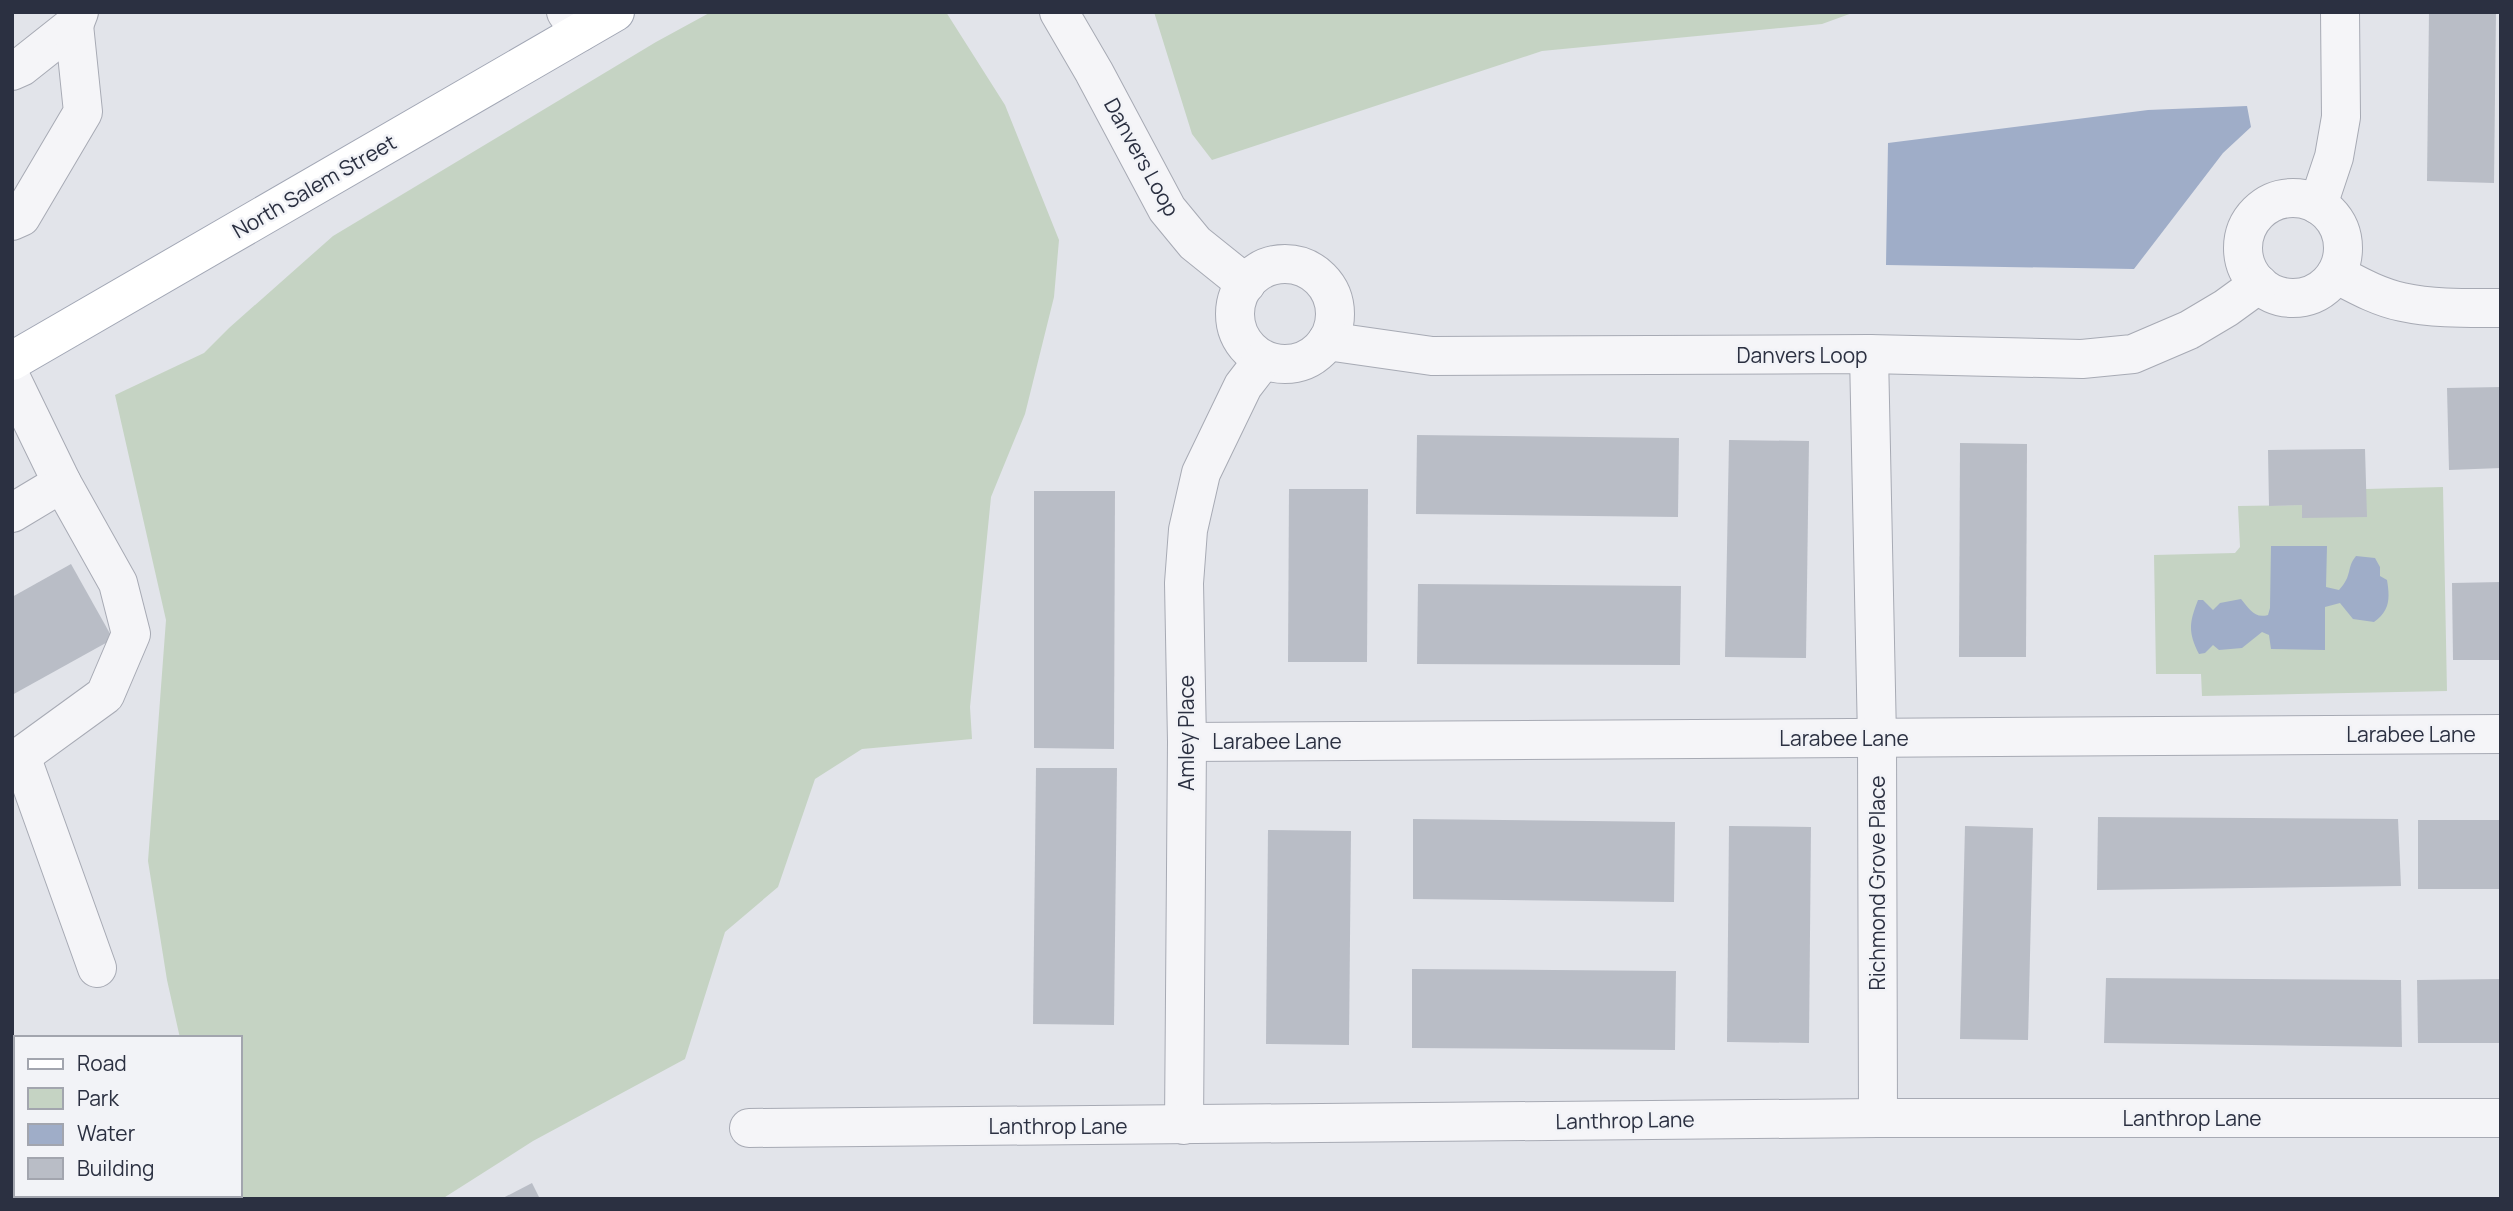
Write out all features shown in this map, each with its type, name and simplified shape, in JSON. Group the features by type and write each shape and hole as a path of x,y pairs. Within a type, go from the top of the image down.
{"main road":[{"name":"North Salem Street","path":"12,360 573,22 615,12"}],"street":[{"name":"Danvers Loop","path":"1059,12 1167,209 1195,243 1246,284"},
{"path":"2318,205 2334,157 2341,117 2340,12"},
{"path":"12,71 21,67 76,19"},
{"path":"12,221 21,218 83,112 76,19"},
{"path":"2288,198 2304,199 2318,205 2331,215 2339,228 2343,243 2342,259 2336,274 2314,293 2301,297 2272,293 2259,284 2249,271 2244,255 2244,239 2249,223 2259,211 2273,202 2288,198"},
{"path":"1280,265 1310,271 1322,281 1331,295 1333,326 1327,341 1318,352 1306,360 1285,364 1263,360 1250,351 1240,338 1235,321 1235,306 1246,284 1264,268 1280,265"},
{"path":"2336,274 2367,290 2399,301 2430,307 2501,308"},
{"name":"Danvers Loop","path":"1327,341 1432,356 1869,354 2082,359 2133,354 2189,330 2226,309 2259,284"},
{"name":"Richmond Grove Place","path":"1869,354 1877,738 1878,1118"},
{"name":"Amley Place","path":"1184,1125 1187,742 1184,583 1188,530 1201,473 1243,386 1263,360"},
{"path":"12,380 62,483 118,583 131,634 104,695 21,755 97,968"},
{"path":"12,513 62,483"},
{"name":"Larabee Lane","path":"1187,742 2501,734"},
{"name":"Lanthrop Lane","path":"749,1128 1878,1118 2501,1118"}],"green space":[{"path":"711,12 946,12 1005,105 1059,240 1054,297 1025,414 991,497 970,707 972,739 862,749 815,779 778,887 725,932 685,1059 533,1141 442,1199 235,1199 234,1197 242,1197 242,1036 180,1036 167,980 148,861 166,620 115,395 204,353 333,236 656,42"},
{"path":"1154,12 1855,12 1822,24 1542,51 1212,160 1192,134"},
{"path":"2443,487 2447,691 2202,696 2201,674 2156,674 2154,555 2235,553 2240,547 2238,506 2302,505 2366,489"}],"water":[{"path":"2247,106 2251,127 2223,153 2134,269 1886,265 1888,143 2148,110"},
{"path":"2271,546 2327,546 2326,587 2339,590 2356,556 2375,558 2380,567 2380,576 2387,580 2386,609 2374,622 2353,619 2340,603 2325,607 2325,650 2271,649 2269,635 2262,632 2242,648 2219,650 2213,645 2205,653 2199,654 2191,627 2198,600 2203,600 2213,610 2220,603 2241,599 2255,614 2268,615"}],"building":[{"path":"2429,12 2496,12 2494,183 2427,181"},
{"path":"2501,387 2501,468 2449,470 2447,388"},
{"path":"1417,435 1679,438 1678,517 1416,514"},
{"path":"1729,440 1809,441 1806,658 1725,657"},
{"path":"1960,443 2027,444 2026,657 1959,657"},
{"path":"2365,449 2367,517 2302,518 2302,505 2269,506 2268,450"},
{"path":"1289,489 1368,489 1367,662 1288,662"},
{"path":"1034,491 1115,491 1114,749 1034,748"},
{"path":"71,564 113,639 12,695 12,597"},
{"path":"2501,582 2501,660 2453,660 2452,583"},
{"path":"1418,584 1681,586 1680,665 1417,664"},
{"path":"1036,768 1117,768 1114,1025 1033,1024"},
{"path":"2098,817 2398,819 2401,886 2097,890"},
{"path":"1413,819 1675,822 1674,902 1413,899"},
{"path":"2418,820 2501,820 2501,889 2418,889"},
{"path":"1729,826 1811,827 1809,1043 1727,1042"},
{"path":"1965,826 2033,828 2028,1040 1960,1039"},
{"path":"1268,830 1351,831 1349,1045 1266,1044"},
{"path":"1412,969 1676,971 1675,1050 1412,1048"},
{"path":"2106,978 2401,980 2402,1047 2104,1043"},
{"path":"2501,979 2501,1043 2418,1043 2417,980"},
{"path":"532,1183 540,1199 501,1199"}]}
